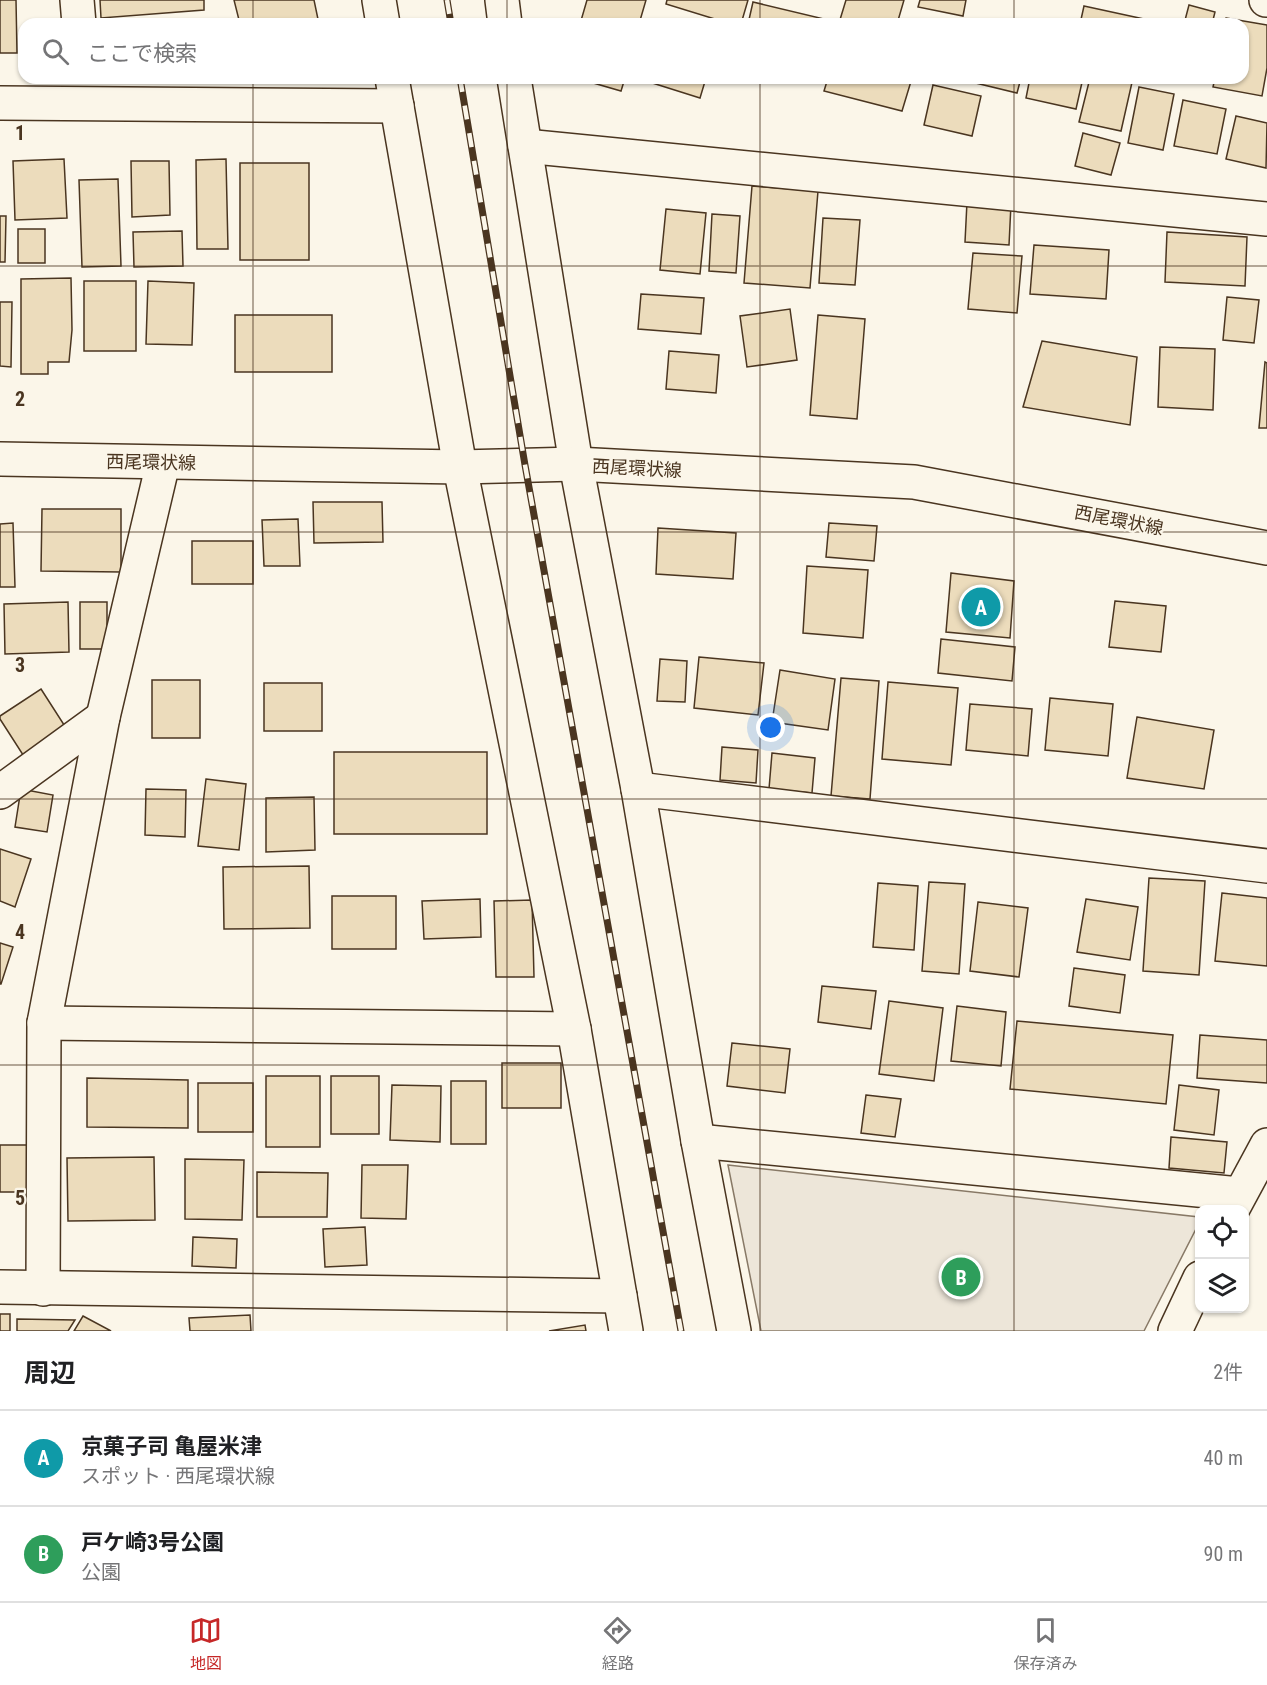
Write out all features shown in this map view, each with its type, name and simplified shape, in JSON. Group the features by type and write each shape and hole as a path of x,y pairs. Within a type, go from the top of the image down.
{"street":[{"path":"77,0 78,18"},
{"path":"380,0 382,18"},
{"path":"501,0 504,18"},
{"path":"515,84 576,464 638,789 698,1141 734,1331"},
{"path":"0,103 84,91 394,92 460,467 574,1029 626,1331"},
{"path":"525,146 1267,219"},
{"name":"西尾環状線","path":"0,459 460,467 576,464 914,482 1267,548"},
{"path":"42,1289 44,1023 102,717 163,463"},
{"path":"0,792 102,717"},
{"path":"638,789 1267,866"},
{"path":"44,1023 574,1029"},
{"path":"698,1141 1235,1202 1267,1145"},
{"path":"0,1287 620,1296"},
{"path":"1175,1331 1195,1289"}],"shaded area":[{"path":"728,1165 1195,1217 1195,1231 1144,1331 761,1331"}],"building":[{"path":"0,0 16,0 17,53 0,53"},
{"path":"100,0 204,0 204,10 101,18"},
{"path":"234,0 314,0 318,18 238,18"},
{"path":"587,0 646,0 641,18 582,18"},
{"path":"667,0 748,0 743,18 712,18 666,4"},
{"path":"846,0 904,0 899,18 841,18"},
{"path":"920,0 966,0 963,16 918,7"},
{"path":"753,2 820,18 749,18"},
{"path":"1189,5 1215,12 1214,18 1186,18"},
{"path":"1084,6 1139,18 1081,18"},
{"path":"1249,22 1267,25 1267,68 1262,96 1213,87 1214,84 1249,84"},
{"path":"597,84 623,84 621,91"},
{"path":"656,84 704,84 700,98"},
{"path":"826,84 910,84 902,111 824,91"},
{"path":"980,84 1019,84 1017,93"},
{"path":"1029,84 1082,84 1076,109 1026,98"},
{"path":"1088,84 1132,84 1121,131 1079,122"},
{"path":"933,85 981,96 972,136 924,125"},
{"path":"1139,87 1174,94 1163,150 1128,143"},
{"path":"1183,100 1226,109 1217,154 1174,146"},
{"path":"1236,116 1267,123 1266,168 1226,159"},
{"path":"1083,133 1120,143 1111,175 1075,166"},
{"path":"64,159 67,218 15,220 13,161"},
{"path":"226,159 228,249 197,249 196,160"},
{"path":"131,161 169,161 170,215 132,217"},
{"path":"240,163 309,163 309,260 240,260"},
{"path":"118,179 121,266 82,267 79,180"},
{"path":"752,186 818,191 810,288 744,283"},
{"path":"967,202 1011,204 1009,245 965,242"},
{"path":"666,209 706,213 700,274 660,270"},
{"path":"712,214 740,216 736,273 709,271"},
{"path":"0,216 6,216 5,262 0,262"},
{"path":"823,218 860,220 855,285 819,283"},
{"path":"18,229 45,229 45,263 18,263"},
{"path":"182,231 183,266 134,267 133,232"},
{"path":"1167,232 1247,237 1245,286 1165,282"},
{"path":"1034,245 1109,250 1106,299 1030,294"},
{"path":"973,253 1022,256 1017,313 968,309"},
{"path":"71,278 72,330 69,362 48,362 48,374 21,374 21,279"},
{"path":"84,281 136,281 136,351 84,351"},
{"path":"148,281 194,283 192,345 146,344"},
{"path":"641,294 704,298 701,334 638,329"},
{"path":"1227,297 1259,300 1254,343 1223,340"},
{"path":"0,302 12,302 11,367 0,366"},
{"path":"790,309 797,360 747,367 740,316"},
{"path":"235,315 332,315 332,372 235,372"},
{"path":"818,315 865,319 857,419 810,415"},
{"path":"1042,341 1137,357 1130,425 1023,407"},
{"path":"1160,347 1215,349 1213,410 1158,407"},
{"path":"669,351 719,355 716,393 666,389"},
{"path":"1265,362 1267,363 1267,428 1259,428"},
{"path":"313,502 382,502 383,542 314,543"},
{"path":"42,509 121,509 121,572 41,571"},
{"path":"298,519 300,566 264,566 262,520"},
{"path":"13,523 15,587 0,587 0,524"},
{"path":"829,523 877,526 874,561 826,557"},
{"path":"658,528 736,533 733,579 656,574"},
{"path":"192,541 253,541 253,584 192,584"},
{"path":"807,566 868,570 863,638 803,633"},
{"path":"951,573 1014,581 1010,638 946,632"},
{"path":"1115,601 1166,606 1161,652 1109,647"},
{"path":"68,602 69,652 5,654 4,604"},
{"path":"80,602 107,602 107,649 80,649"},
{"path":"941,639 1015,647 1012,681 938,673"},
{"path":"699,657 764,663 758,715 694,708"},
{"path":"660,659 687,661 685,702 657,701"},
{"path":"780,670 835,679 828,730 772,722"},
{"path":"841,678 879,681 870,799 831,796"},
{"path":"152,680 200,680 200,738 152,738"},
{"path":"888,682 958,688 951,765 882,759"},
{"path":"264,683 322,683 322,731 264,731"},
{"path":"41,689 68,731 25,758 0,716"},
{"path":"1050,698 1113,704 1108,756 1045,750"},
{"path":"970,704 1032,709 1028,756 966,750"},
{"path":"1137,717 1214,730 1204,789 1127,778"},
{"path":"722,747 758,750 756,783 720,780"},
{"path":"334,752 487,752 487,834 334,834"},
{"path":"772,753 815,758 812,793 769,789"},
{"path":"206,779 246,784 239,850 198,846"},
{"path":"21,789 53,795 47,832 15,827"},
{"path":"146,789 186,790 185,837 145,835"},
{"path":"314,797 315,850 266,852 266,798"},
{"path":"0,849 31,859 15,907 0,901"},
{"path":"309,866 310,928 224,929 223,867"},
{"path":"1149,878 1205,881 1199,975 1143,971"},
{"path":"929,882 965,884 959,974 922,971"},
{"path":"878,883 918,886 914,950 873,947"},
{"path":"1222,893 1267,898 1267,966 1215,961"},
{"path":"332,896 396,896 396,949 332,949"},
{"path":"480,899 481,937 424,939 422,901"},
{"path":"1086,899 1138,907 1130,960 1077,952"},
{"path":"532,900 534,977 496,977 494,901"},
{"path":"978,902 1028,908 1019,977 970,971"},
{"path":"0,943 13,947 1,984 0,984"},
{"path":"1074,968 1125,975 1120,1013 1069,1006"},
{"path":"822,986 876,991 871,1029 818,1022"},
{"path":"889,1001 943,1008 934,1081 879,1074"},
{"path":"957,1006 1006,1012 1001,1066 951,1061"},
{"path":"1017,1021 1173,1035 1166,1104 1010,1089"},
{"path":"1200,1035 1267,1040 1267,1083 1197,1078"},
{"path":"732,1043 790,1049 785,1093 727,1086"},
{"path":"502,1063 561,1063 561,1108 502,1108"},
{"path":"266,1076 320,1076 320,1147 266,1147"},
{"path":"331,1076 379,1076 379,1134 331,1134"},
{"path":"87,1078 188,1080 188,1128 87,1127"},
{"path":"451,1081 486,1081 486,1144 451,1144"},
{"path":"198,1083 253,1083 253,1132 198,1132"},
{"path":"392,1085 441,1086 440,1142 390,1140"},
{"path":"1179,1085 1219,1090 1214,1135 1174,1130"},
{"path":"866,1095 901,1099 895,1137 861,1133"},
{"path":"1171,1137 1227,1142 1224,1173 1169,1168"},
{"path":"0,1145 29,1145 29,1192 0,1192"},
{"path":"154,1157 155,1220 68,1221 67,1158"},
{"path":"185,1159 244,1160 242,1220 185,1219"},
{"path":"362,1165 408,1165 406,1219 361,1218"},
{"path":"257,1172 328,1173 327,1217 257,1217"},
{"path":"365,1227 367,1265 325,1267 323,1229"},
{"path":"193,1237 237,1239 236,1268 192,1266"},
{"path":"0,1314 10,1314 10,1331 0,1331"},
{"path":"250,1315 251,1331 190,1331 189,1318"},
{"path":"83,1316 111,1331 74,1331"},
{"path":"17,1319 75,1320 68,1331 17,1331"},
{"path":"585,1325 586,1331 549,1331"}],"railway":[{"path":"447,0 450,18"},
{"path":"461,84 525,465 681,1331"}],"place":[{"name":"京菓子司 亀屋米津","path":"981,607"},
{"name":"戸ケ崎3号公園","path":"961,1277"}]}
